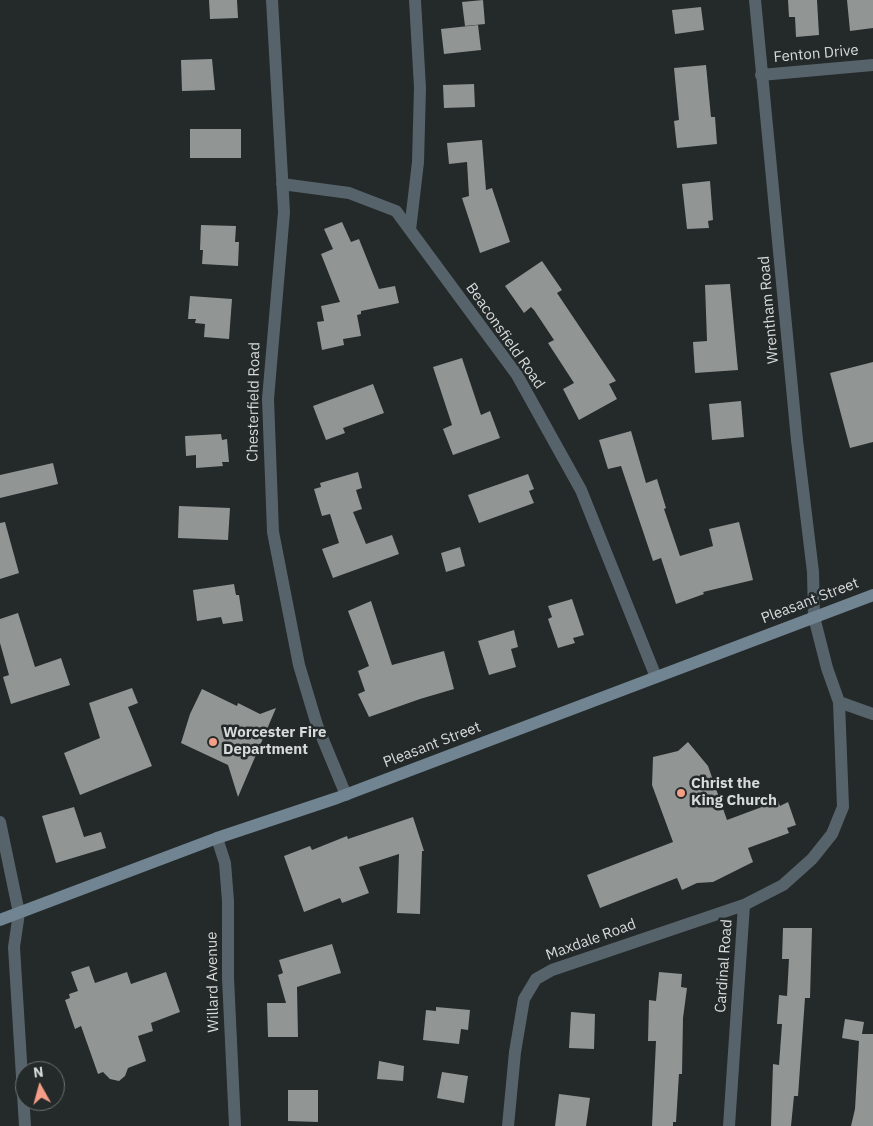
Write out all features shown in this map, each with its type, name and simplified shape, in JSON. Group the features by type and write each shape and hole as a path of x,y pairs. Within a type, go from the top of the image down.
{"main road":[{"name":"Pleasant Street","path":"0,920 217,838 346,795 873,595"}],"street":[{"name":"Chesterfield Road","path":"272,0 284,212 268,399 273,532 299,665 317,725 346,795"},
{"path":"410,230 418,162 420,88 415,0"},
{"name":"Wrentham Road","path":"755,0 797,440 813,572 814,617"},
{"name":"Fenton Drive","path":"761,75 873,65"},
{"name":"Beaconsfield Road","path":"282,184 349,193 396,212 410,230 517,376 581,490 656,677"},
{"name":"Cardinal Road","path":"729,1126 744,905 783,885 812,859 832,834 843,807 839,702 827,668 814,617"},
{"path":"839,702 873,714"},
{"path":"0,822 19,913 14,947 25,1126"},
{"name":"Willard Avenue","path":"217,838 225,863 228,901 228,978 235,1126"},
{"name":"Maxdale Road","path":"508,1126 515,1052 524,999 536,980 552,970 589,956 744,905"}],"building":[{"path":"209,0 237,0 238,18 210,19"},
{"path":"483,0 485,24 465,26 462,2"},
{"path":"788,0 817,0 819,35 796,37 795,17 789,17"},
{"path":"847,0 873,0 873,28 850,31"},
{"path":"701,7 704,30 675,34 672,10"},
{"path":"478,25 481,50 444,54 441,29"},
{"path":"212,59 215,90 182,91 181,60"},
{"path":"706,65 711,117 715,117 717,144 677,148 674,121 679,120 674,68"},
{"path":"474,84 475,107 444,108 443,85"},
{"path":"190,129 241,129 241,158 190,158"},
{"path":"482,140 486,190 492,188 510,242 480,253 462,198 469,196 467,162 449,164 447,143"},
{"path":"710,181 713,220 708,221 709,228 687,229 682,184"},
{"path":"342,222 351,242 359,239 379,289 395,286 399,303 361,311 361,314 357,315 361,336 343,339 344,345 322,350 317,322 324,321 321,306 340,302 321,254 333,249 324,229"},
{"path":"201,225 236,226 235,242 239,242 238,266 202,264 203,250 200,250"},
{"path":"542,261 562,290 557,293 616,381 609,384 617,399 579,420 563,389 574,383 548,343 554,340 534,310 531,307 524,313 505,286"},
{"path":"730,284 738,370 695,373 693,342 707,341 705,285"},
{"path":"190,296 232,299 229,339 204,337 205,324 195,323 196,319 188,319"},
{"path":"462,358 481,415 490,411 500,438 453,455 443,429 452,425 433,367"},
{"path":"873,362 873,442 850,448 830,373"},
{"path":"373,384 384,413 343,428 345,433 326,440 313,406"},
{"path":"741,401 744,437 712,440 709,404"},
{"path":"631,431 646,483 657,479 666,508 664,509 680,556 713,546 709,529 739,522 753,580 703,592 704,594 676,604 661,558 653,561 621,466 608,469 599,440"},
{"path":"221,434 222,440 227,439 229,462 222,462 223,466 196,468 196,455 186,456 185,436"},
{"path":"53,463 58,484 0,498 0,475"},
{"path":"358,472 362,488 356,490 362,509 353,512 366,544 392,535 399,554 333,578 322,549 339,543 330,514 322,516 314,489 321,487 320,483"},
{"path":"528,474 534,489 529,491 534,503 479,523 468,495"},
{"path":"179,506 230,508 228,540 178,538"},
{"path":"5,522 19,573 0,579 0,523"},
{"path":"460,547 465,566 446,572 441,553"},
{"path":"234,584 236,595 239,595 243,621 223,624 221,617 197,621 193,590"},
{"path":"572,599 584,635 573,638 575,643 558,648 548,619 552,617 548,606"},
{"path":"371,601 392,665 444,651 454,689 369,717 358,694 365,691 358,671 369,666 348,611"},
{"path":"18,613 35,667 61,658 70,685 11,704 3,677 9,675 0,643 0,619"},
{"path":"514,630 518,647 511,649 516,667 489,675 478,641"},
{"path":"132,688 138,703 128,707 152,766 80,795 64,753 100,738 89,703"},
{"path":"202,689 237,706 238,703 260,714 276,708 238,797 228,765 181,743 190,714"},
{"path":"688,742 708,766 727,820 778,801 780,806 788,802 796,825 787,828 789,833 748,848 753,862 713,882 697,883 682,890 677,878 600,908 587,875 673,842 652,785 653,757 678,751"},
{"path":"74,807 84,837 101,832 106,848 56,863 42,816"},
{"path":"413,817 424,851 422,851 420,914 397,913 399,854 359,867 369,893 342,903 340,898 304,912 284,856 310,846 312,850 347,836 348,839"},
{"path":"783,928 812,928 810,998 805,998 798,1096 794,1096 791,1126 771,1126 773,1064 779,1065 782,1024 777,1024 779,995 787,996 789,959 782,959"},
{"path":"332,944 341,973 297,987 298,1037 268,1037 267,1003 286,1003 278,975 283,973 279,960"},
{"path":"89,966 95,983 127,972 131,984 166,972 180,1012 151,1023 153,1031 138,1036 146,1061 128,1068 125,1076 119,1081 110,1079 103,1072 98,1074 81,1026 75,1029 65,1000 70,998 69,994 78,991 71,972"},
{"path":"659,972 682,974 681,987 687,988 683,1018 682,1074 679,1074 676,1122 673,1122 673,1126 652,1126 656,1041 648,1041 649,1000 656,1001"},
{"path":"436,1007 470,1010 468,1030 461,1029 459,1044 423,1040 426,1010 436,1011"},
{"path":"571,1012 595,1014 594,1049 569,1048"},
{"path":"845,1019 864,1022 862,1034 873,1034 873,1126 851,1126 855,1109 859,1041 842,1038"},
{"path":"379,1061 404,1066 403,1081 377,1079"},
{"path":"442,1072 468,1076 464,1103 437,1098"},
{"path":"288,1090 318,1090 318,1122 288,1121"},
{"path":"559,1094 590,1098 586,1126 555,1126"}],"place":[{"name":"Worcester Fire Department","path":"213,742"},
{"name":"Christ the King Church","path":"681,793"}]}
